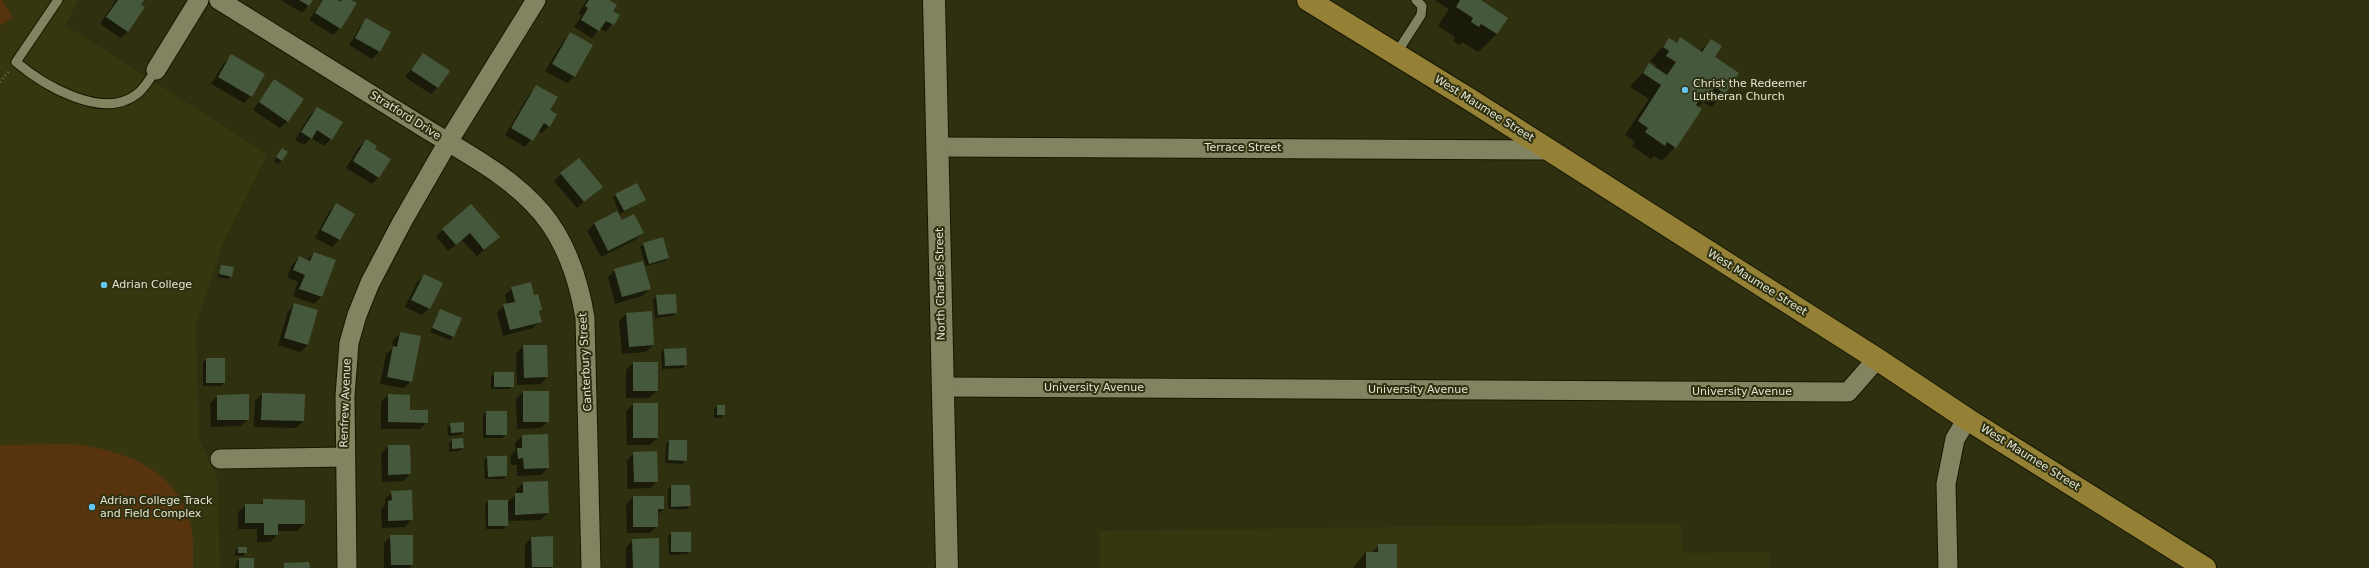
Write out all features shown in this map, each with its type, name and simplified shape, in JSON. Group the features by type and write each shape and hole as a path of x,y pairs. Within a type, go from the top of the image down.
{"main road":[{"name":"West Maumee Street","path":"1308,0 1549,150 2196,565"}],"street":[{"path":"156,70 199,0"},
{"name":"Stratford Drive","path":"219,0 448,142 536,0"},
{"name":"North Charles Street","path":"934,0 947,568"},
{"name":"Renfrew Avenue","path":"347,568 344,457 346,368 350,343 357,316 370,283 385,253 448,142"},
{"name":"Canterbury Street","path":"448,142 496,170 524,193 543,214 557,236 572,268 581,296 585,318 591,568"},
{"name":"Terrace Street","path":"937,147 1549,150"},
{"name":"University Avenue","path":"943,387 1848,392 1877,359"},
{"path":"1948,568 1946,484 1955,439 1967,419"},
{"path":"220,459 344,457"}],"lane":[{"path":"58,0 16,62 35,77 84,101 111,104 136,95 156,70"},
{"path":"1396,54 1421,15 1422,6 1416,0"}],"shaded area":[{"name":"Adrian College","path":"0,0 79,0 65,25 267,154 222,246 196,324 199,439 217,476 220,568 0,568"},
{"path":"0,0 2,0 13,17 0,26"},
{"name":"Adrian College Track and Field Complex","path":"71,444 109,451 127,457 144,465 159,475 173,488 183,503 190,522 193,539 193,568 0,568 0,445"},
{"path":"1681,523 1682,553 1769,552 1769,568 1100,568 1099,531"}],"building":[{"path":"118,0 144,0 141,5 145,7 128,32 106,17"},
{"path":"299,0 313,0 309,6"},
{"path":"323,0 337,0 341,2 342,0 351,0 357,3 341,29 315,13"},
{"path":"589,0 609,0 617,5 613,11 620,15 614,25 606,21 599,31 581,20 588,8 585,6"},
{"path":"1460,0 1481,0 1508,18 1497,34 1481,24 1479,27 1471,22 1473,18 1456,7"},
{"path":"366,18 391,32 380,52 355,38"},
{"path":"570,32 593,45 575,77 552,64"},
{"name":"Christ the Redeemer Lutheran Church","path":"1680,37 1702,52 1711,39 1722,46 1715,57 1739,73 1725,94 1715,87 1707,99 1702,96 1696,105 1702,109 1676,148 1667,142 1665,146 1645,132 1648,128 1638,121 1661,85 1643,73 1649,63 1667,75 1676,62 1666,56 1669,51 1663,47 1669,38 1677,43"},
{"path":"423,53 450,71 438,88 411,70"},
{"path":"231,54 265,74 252,97 218,77"},
{"path":"274,79 304,99 288,122 259,102"},
{"path":"536,85 558,97 550,110 557,114 550,127 544,123 533,141 511,128"},
{"path":"317,107 343,122 332,140 317,130 312,139 301,132"},
{"path":"366,139 377,146 375,149 391,159 379,178 353,161"},
{"path":"282,148 288,152 282,161 276,157"},
{"path":"579,158 603,187 584,202 560,173"},
{"path":"637,183 646,200 624,211 615,194"},
{"path":"336,203 355,214 340,240 321,230"},
{"path":"471,204 500,237 484,250 470,233 456,245 442,229"},
{"path":"617,211 622,220 634,214 644,233 608,251 594,223"},
{"path":"663,237 669,258 649,264 643,243"},
{"path":"314,252 336,260 322,297 299,289 305,275 293,270 299,256 310,261"},
{"path":"643,261 651,289 622,297 614,269"},
{"path":"221,265 234,267 232,277 219,274"},
{"path":"424,274 443,283 430,309 411,300"},
{"path":"531,282 534,295 538,294 542,310 539,311 542,322 510,330 503,304 515,302 511,287"},
{"path":"676,294 677,313 658,315 656,295"},
{"path":"294,303 318,310 308,345 284,338"},
{"path":"440,309 462,318 454,337 432,328"},
{"path":"652,311 654,345 629,347 626,313"},
{"path":"400,332 421,336 412,382 387,377 393,346 397,347"},
{"path":"523,345 547,345 548,377 524,378"},
{"path":"686,348 687,365 665,366 664,349"},
{"path":"206,358 225,358 225,383 206,383"},
{"path":"633,362 658,362 658,391 633,391"},
{"path":"494,372 514,372 514,387 494,387"},
{"path":"523,391 549,391 549,422 523,422"},
{"path":"262,393 305,394 304,421 261,420"},
{"path":"249,394 249,420 217,420 217,395"},
{"path":"388,394 410,395 410,410 428,410 428,423 388,422"},
{"path":"633,403 658,403 658,438 633,438"},
{"path":"717,405 725,405 725,415 717,415"},
{"path":"486,411 507,411 507,435 486,435"},
{"path":"464,422 464,432 451,433 450,423"},
{"path":"548,434 549,468 524,469 523,458 518,459 517,448 522,448 522,435"},
{"path":"463,438 464,448 452,449 452,439"},
{"path":"669,440 687,440 687,461 668,460"},
{"path":"388,445 410,445 411,474 388,475"},
{"path":"657,451 658,482 634,482 633,452"},
{"path":"487,456 507,456 507,476 488,477"},
{"path":"548,481 549,513 515,515 515,493 523,493 523,482"},
{"path":"671,485 690,485 691,506 671,507"},
{"path":"412,490 413,520 388,521 388,501 392,500 391,491"},
{"path":"633,496 664,496 664,509 658,509 658,527 633,527"},
{"path":"263,499 305,500 305,524 278,524 278,535 264,535 264,523 245,523 245,504 263,504"},
{"path":"488,500 508,500 508,526 488,526"},
{"path":"671,532 691,532 691,552 671,552"},
{"path":"390,535 413,535 413,565 391,565"},
{"path":"553,536 553,567 532,567 531,537"},
{"path":"659,538 659,568 633,568 632,539"},
{"path":"1378,544 1397,544 1397,568 1366,568 1366,552 1378,552"},
{"path":"238,547 247,547 247,553 238,553"},
{"path":"239,558 254,558 254,568 239,568"},
{"path":"309,562 310,568 284,568 284,563"}],"place":[{"name":"Christ the Redeemer Lutheran Church","path":"1685,90"},
{"name":"Adrian College","path":"104,285"},
{"name":"Adrian College Track and Field Complex","path":"92,507"}]}
